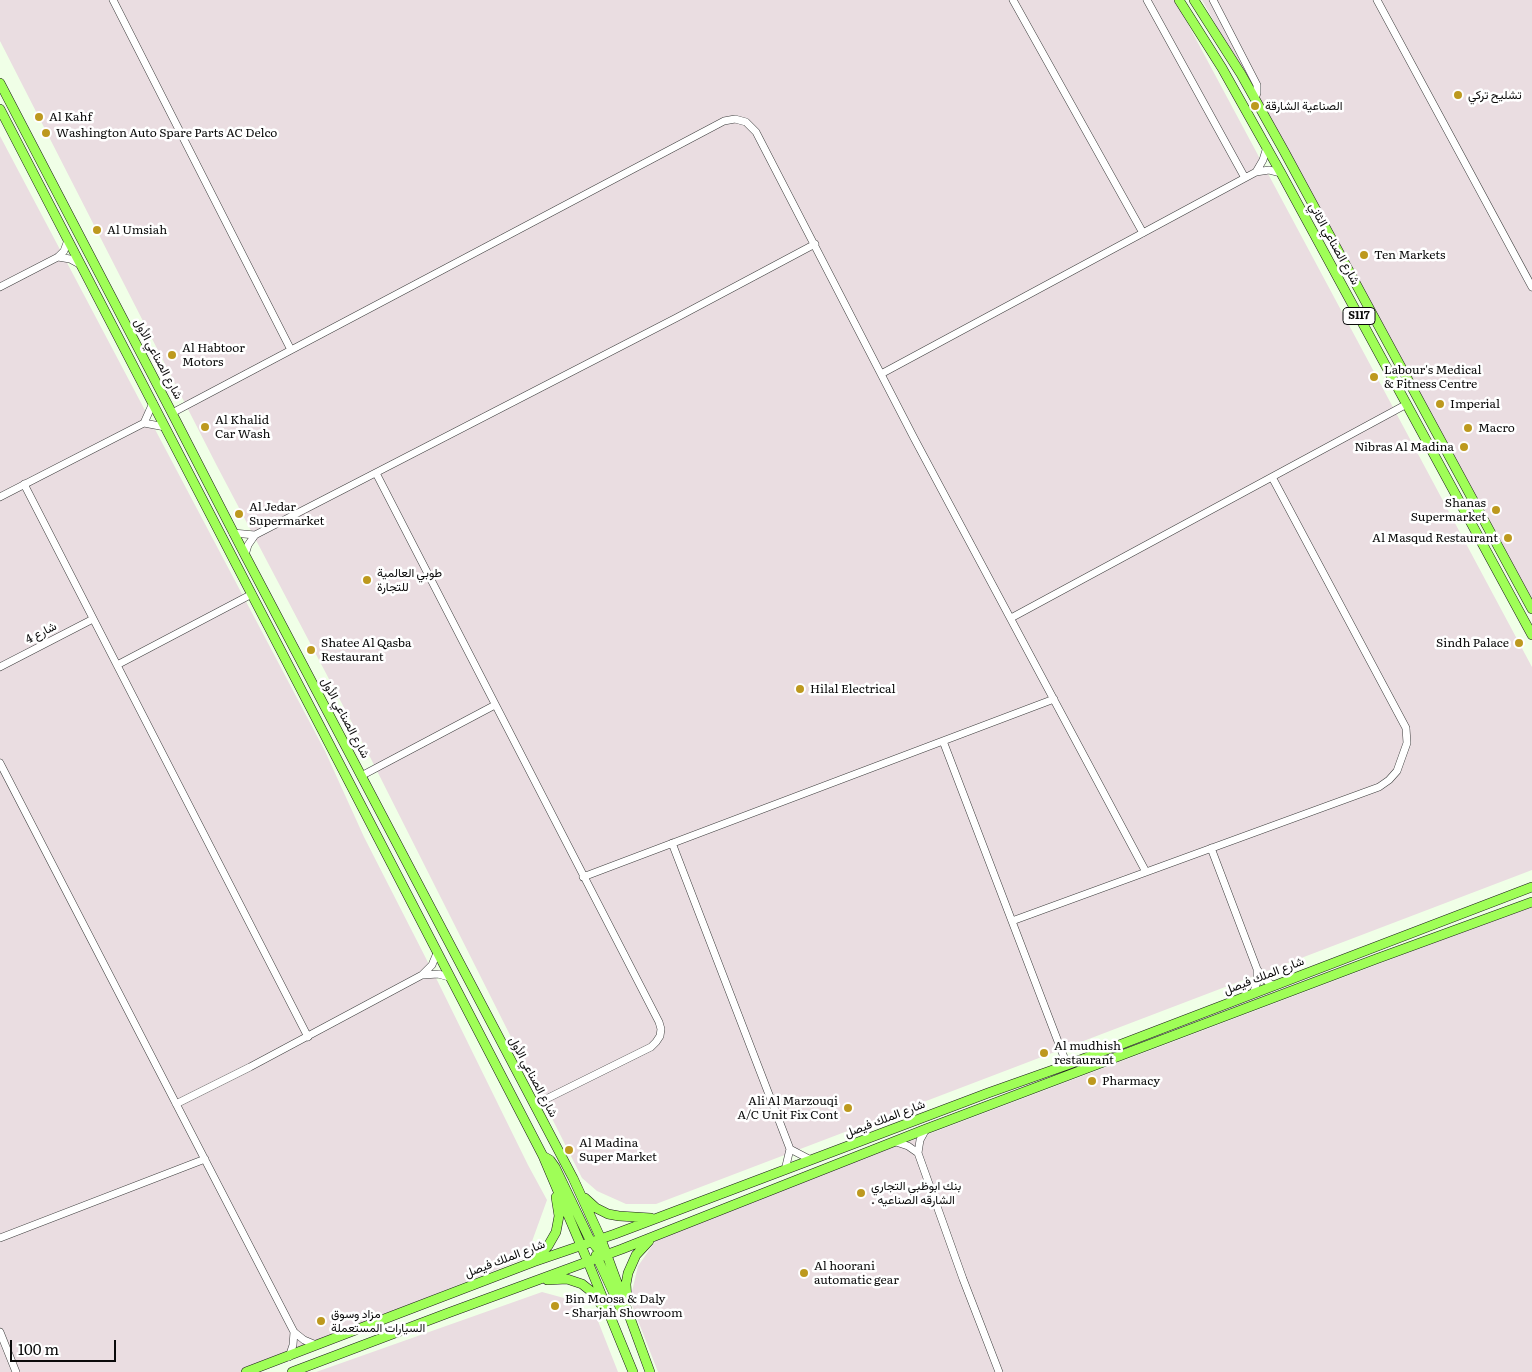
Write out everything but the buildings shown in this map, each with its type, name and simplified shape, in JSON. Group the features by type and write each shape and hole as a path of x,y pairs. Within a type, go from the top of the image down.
{"main road":[{"name":"شارع الصناعي الثاني","path":"1179,0 1222,68 1267,147 1532,635"},
{"name":"شارع الصناعي الثاني","path":"1194,0 1232,58 1332,237 1532,609"},
{"name":"شارع الصناعي الأول","path":"0,84 233,533 581,1195 607,1254 650,1372"},
{"name":"شارع الصناعي الأول","path":"0,109 437,952 448,977 543,1156 633,1372"},
{"name":"شارع الملك فيصل","path":"248,1372 533,1262 601,1239 1067,1065 1532,887"},
{"name":"شارع الملك فيصل","path":"292,1372 303,1370 588,1262 926,1129 1383,956 1532,902"},
{"path":"543,1156 550,1160 555,1167 591,1242 607,1254"},
{"path":"533,1262 548,1246 558,1227 559,1216 555,1187"},
{"path":"581,1195 596,1208 608,1214 657,1218"},
{"path":"629,1318 626,1289 628,1273 636,1256 652,1237"},
{"path":"581,1245 592,1250 598,1258 621,1309 629,1318"},
{"path":"529,1283 560,1279 582,1284 596,1296 613,1321"}],"street":[{"path":"112,0 291,350"},
{"path":"1013,0 1143,233"},
{"path":"1147,0 1245,178"},
{"path":"1213,0 1257,85 1255,99"},
{"path":"1377,0 1532,288"},
{"path":"172,413 729,119 746,122 756,132 881,374 1146,872"},
{"path":"1256,172 1263,160 1267,147"},
{"path":"881,374 1256,172 1268,170 1281,173"},
{"path":"0,287 58,257 66,248 68,240"},
{"path":"245,555 248,545 255,536 660,327 815,244"},
{"path":"58,257 70,259 82,265"},
{"path":"144,423 153,403"},
{"path":"1011,618 1407,404"},
{"path":"0,497 144,423 165,427"},
{"path":"376,473 659,1022 660,1036 651,1047 534,1105"},
{"path":"1012,921 1384,784 1400,766 1407,742 1404,724 1272,477"},
{"path":"24,484 308,1037"},
{"path":"233,533 255,536"},
{"path":"117,665 252,594"},
{"name":"شارع 4","path":"0,666 93,619"},
{"path":"583,877 1054,699"},
{"path":"361,776 495,705"},
{"path":"943,741 1067,1065"},
{"path":"0,763 294,1332 304,1340 316,1345"},
{"path":"672,843 790,1149 785,1170"},
{"path":"1211,848 1257,969 1264,979 1274,986"},
{"path":"176,1104 308,1037 422,975 432,966 437,952"},
{"path":"1252,994 1257,982 1257,969"},
{"path":"422,975 438,974 448,977"},
{"path":"926,1129 920,1140 918,1153 963,1279 999,1372"},
{"path":"896,1142 908,1146 918,1153"},
{"path":"790,1149 811,1160"},
{"path":"0,1238 205,1159"},
{"path":"0,1332 16,1372"},
{"path":"289,1357 293,1345 294,1332"}],"shaded area":[{"path":"0,0 1175,0 1532,667 1532,870 656,1204 626,1204 597,1191 582,1178 370,757 217,466 0,41"},
{"path":"1202,0 1532,0 1532,600 1341,248"},
{"path":"0,136 325,751 364,837 547,1200 526,1258 415,1302 289,1357 246,1372 0,1372"},
{"path":"1532,906 1532,1372 658,1372 630,1300 638,1266 659,1236"},
{"path":"542,1292 575,1301 598,1321 618,1372 316,1372"}],"place":[{"name":"تشليح تركي","path":"1458,95"},
{"name":"الصناعية الشارقة","path":"1255,106"},
{"name":"Al Kahf","path":"39,117"},
{"name":"Washington Auto Spare Parts AC Delco","path":"46,133"},
{"name":"Al Umsiah","path":"97,230"},
{"name":"Ten Markets","path":"1364,255"},
{"name":"Al Habtoor Motors","path":"172,355"},
{"name":"Labour's Medical & Fitness Centre","path":"1374,377"},
{"name":"Imperial","path":"1440,404"},
{"name":"Al Khalid Car Wash","path":"205,427"},
{"name":"Macro","path":"1468,428"},
{"name":"Nibras Al Madina","path":"1464,447"},
{"name":"Shanas Supermarket","path":"1496,510"},
{"name":"Al Jedar Supermarket","path":"239,514"},
{"name":"Al Masqud Restaurant","path":"1508,538"},
{"name":"طوبي العالمية للتجارة","path":"367,580"},
{"name":"Sindh Palace","path":"1519,643"},
{"name":"Shatee Al Qasba Restaurant","path":"311,650"},
{"name":"Hilal Electrical","path":"800,689"},
{"name":"Al mudhish restaurant","path":"1044,1053"},
{"name":"Pharmacy","path":"1092,1081"},
{"name":"Ali Al Marzouqi A/C Unit Fix Cont","path":"848,1108"},
{"name":"Al Madina Super Market","path":"569,1150"},
{"name":"بنك ابوظبي التجاري . الشارقه الصناعيه","path":"861,1193"},
{"name":"Al hoorani automatic gear","path":"804,1273"},
{"name":"Bin Moosa & Daly - Sharjah Showroom","path":"555,1306"},
{"name":"مزاد وسوق السيارات المستعملة","path":"321,1321"}]}
